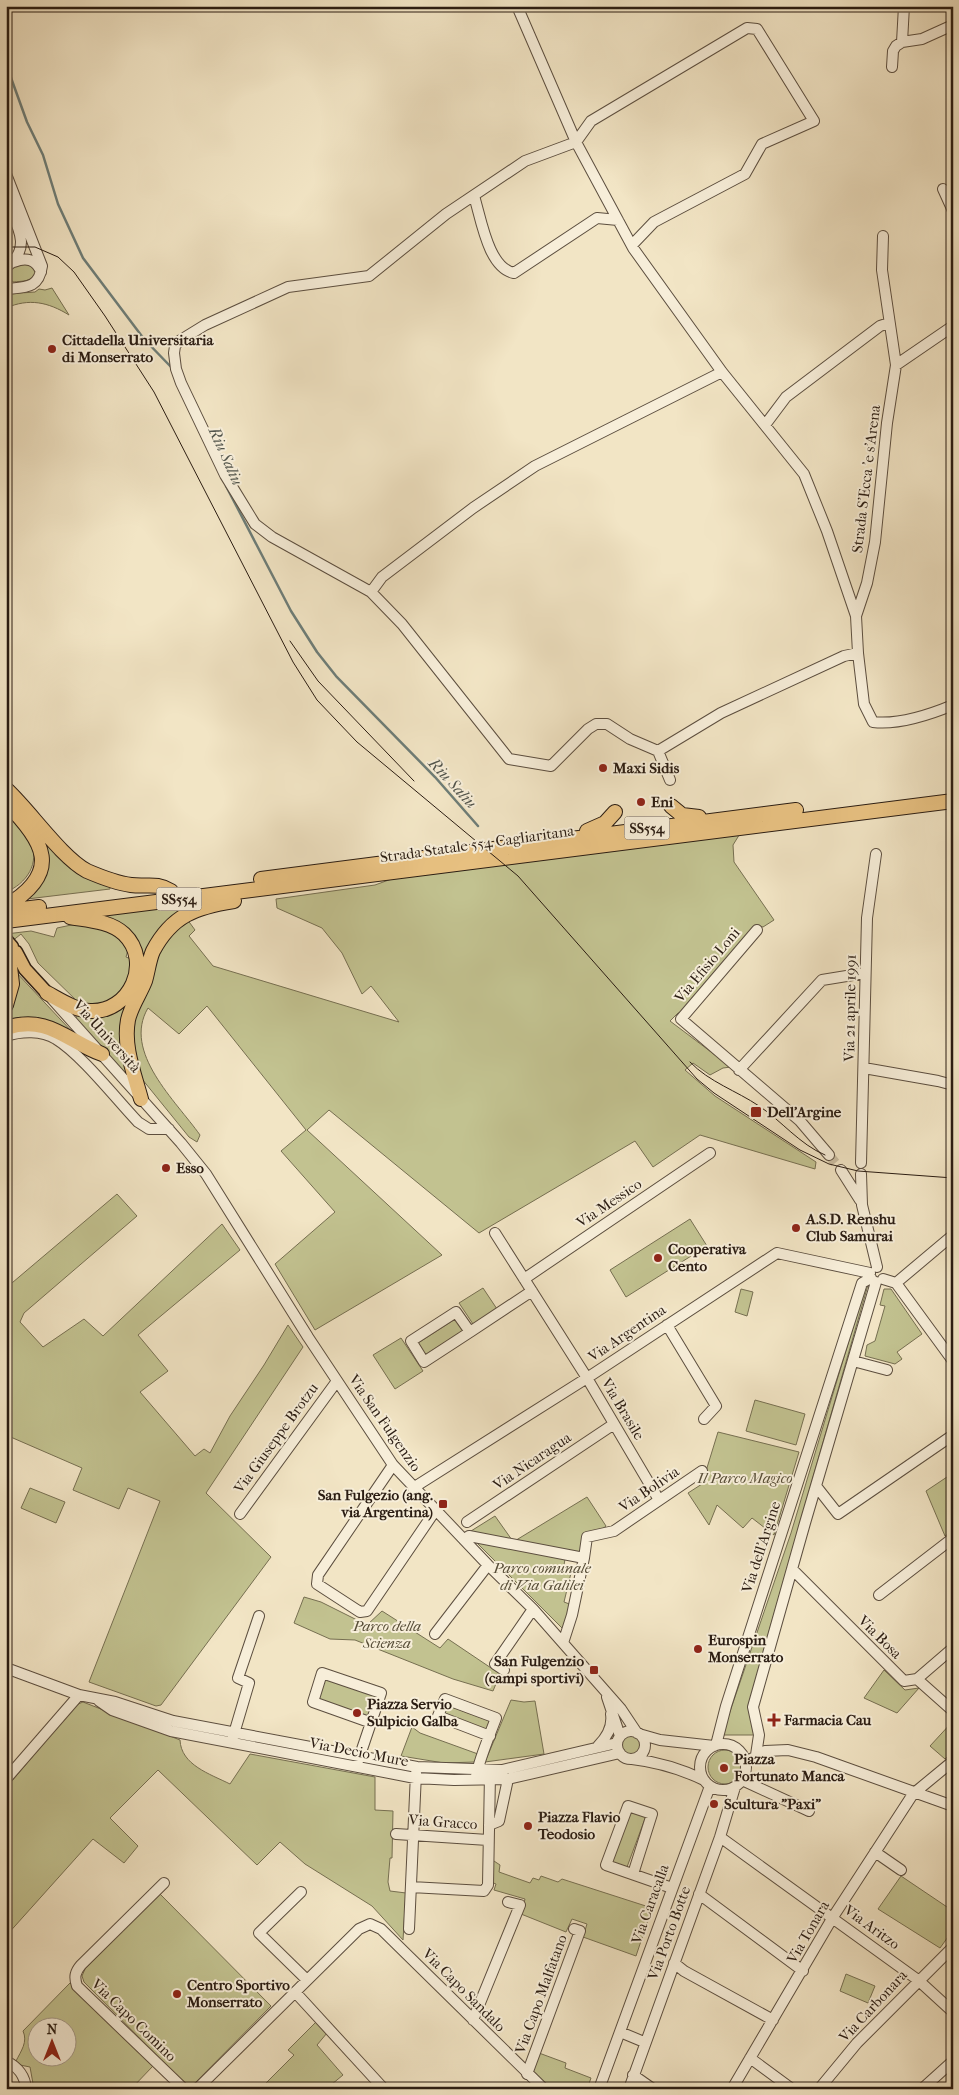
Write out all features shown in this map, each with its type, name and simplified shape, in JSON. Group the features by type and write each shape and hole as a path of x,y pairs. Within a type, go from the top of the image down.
{"highway":[{"path":"6,789 70,858 86,870 113,881 131,885 160,884 172,890"},
{"name":"Strada Statale 554 Cagliaritana","path":"506,852 573,837 953,792"},
{"name":"Strada Statale 554 Cagliaritana","path":"6,911 172,890 953,801"},
{"path":"6,803 37,838 43,859 37,879 29,890 6,906"},
{"path":"671,806 682,815 717,820"},
{"path":"573,837 605,823 615,812"},
{"name":"Strada Statale 554 Cagliaritana","path":"6,921 301,883 481,855"},
{"path":"141,1099 128,1050 129,1018 142,988 152,952 166,930 188,913 201,906 295,893 301,883"},
{"path":"47,993 78,1008 91,1011 109,1008 124,997 134,985 138,970 135,951 124,934 110,925 56,914"},
{"path":"6,1005 12,984 10,951"},
{"path":"6,1028 27,1024 44,1027 62,1032 90,1050 102,1054"}],"main road":[{"name":"Via Università","path":"10,951 47,993"}],"street":[{"path":"517,6 576,142 632,245 722,372 804,474 827,531 856,616"},
{"path":"902,42 904,6"},
{"path":"892,67 893,51 902,42 922,39 953,25"},
{"path":"632,245 654,222 745,174 762,144 814,121 757,28 747,28 591,121 576,142 525,161 446,214 369,276 288,287 205,325 179,341 175,346 176,368 181,383 225,475 255,524 272,538 371,592 402,624 509,759 551,766 588,729 596,724 607,724 630,739 658,751 670,780"},
{"path":"6,174 42,260 41,273 36,282 31,286 6,289"},
{"path":"942,189 953,211"},
{"path":"474,196 490,250 506,272 514,273 597,218 618,220"},
{"path":"6,200 22,243 19,256 10,265"},
{"name":"Strada S'Ecca 'e s'Arena","path":"882,236 882,270 896,365 887,423 875,542 868,583 856,616 864,704 873,722 880,723 918,717 953,705"},
{"path":"10,265 20,260 31,260 36,263 41,273"},
{"path":"764,425 786,397 880,326 889,323"},
{"path":"896,365 953,326"},
{"path":"371,592 382,577 472,508 535,466 722,372"},
{"path":"658,751 721,713 844,656 858,654"},
{"name":"Via 21 aprile 1991","path":"861,1163 867,918 876,854"},
{"name":"Via Efisio Loni","path":"739,1070 681,1019 756,930"},
{"path":"828,1155 800,1121 739,1070 822,980 865,973"},
{"name":"Via Università","path":"47,993 177,1138"},
{"path":"6,1036 39,1033 56,1038 80,1060 138,1122 148,1129 167,1127"},
{"path":"864,1068 938,1081 953,1086"},
{"name":"Via San Fulgenzio","path":"177,1138 220,1196 337,1382 393,1465 435,1511 533,1609 621,1709 638,1733"},
{"name":"Via Messico","path":"524,1279 710,1152"},
{"path":"841,1170 851,1183 862,1205"},
{"path":"756,1755 759,1735 753,1707 876,1276 862,1205 861,1174"},
{"name":"Via Brasile","path":"495,1233 587,1378 659,1500"},
{"path":"953,1235 896,1283 953,1361"},
{"name":"Via Argentina","path":"413,1488 587,1378 777,1253 876,1276 896,1283"},
{"name":"Via dell'Argine","path":"715,1746 726,1706 862,1283 876,1276"},
{"path":"470,1332 456,1312 411,1341 424,1362 470,1332 532,1291"},
{"path":"667,1325 716,1406 704,1419"},
{"path":"853,1361 887,1370"},
{"name":"Via Giuseppe Brotzu","path":"240,1514 337,1382"},
{"name":"Via Nicaragua","path":"466,1522 614,1424"},
{"path":"816,1486 838,1514 953,1435"},
{"path":"393,1465 318,1575 317,1584 360,1612 367,1611 435,1511"},
{"name":"Via Bolivia","path":"584,1558 587,1537 614,1531 702,1471"},
{"path":"464,1540 469,1536 584,1558 564,1643"},
{"path":"879,1594 953,1538"},
{"path":"434,1634 488,1565"},
{"name":"Via Bosa","path":"792,1569 897,1676 904,1680 917,1679 953,1711"},
{"path":"504,1670 495,1664 533,1609"},
{"path":"231,1742 249,1682 238,1678 259,1616"},
{"path":"917,1679 953,1648"},
{"name":"Via Decio Mure","path":"6,1668 79,1695 115,1702 173,1721 235,1731 357,1762"},
{"path":"357,1762 372,1723 381,1693 322,1673 313,1702 372,1723"},
{"name":"Via San Fulgenzio","path":"606,1694 619,1740"},
{"path":"6,1779 79,1695"},
{"name":"Via Decio Mure","path":"98,1700 112,1710 171,1731 416,1772 490,1776 508,1779 624,1756"},
{"path":"476,1776 490,1736 496,1718 445,1700 438,1716 490,1736"},
{"path":"598,1746 604,1740 611,1725 610,1707"},
{"path":"628,1732 638,1733 660,1740 733,1746 741,1753 746,1762 746,1772 739,1783 722,1790 681,1770 660,1763 624,1756 619,1740 628,1732"},
{"path":"624,1756 639,1757 644,1750 644,1741 638,1733"},
{"name":"Via Decio Mure","path":"490,1776 502,1770 619,1740"},
{"path":"707,1783 701,1773 701,1761 707,1750 715,1746"},
{"path":"746,1762 756,1755 777,1749 788,1750 816,1757 913,1794 953,1806"},
{"name":"Via Tonara","path":"732,2089 833,1917 913,1794 953,1762"},
{"path":"409,1929 416,1772"},
{"path":"490,1776 494,1823"},
{"path":"411,1887 484,1891 488,1885 488,1840 508,1779"},
{"name":"Via Caracalla","path":"599,2089 672,1888 707,1783"},
{"path":"739,1783 809,1811"},
{"name":"Via Porto Botte","path":"629,2089 644,2042 739,1783"},
{"path":"633,1874 652,1814 628,1806 606,1865 672,1888"},
{"name":"Via Gracco","path":"396,1834 488,1840"},
{"name":"Via Aritzo","path":"720,1837 918,1980 953,2012"},
{"path":"875,1852 901,1870"},
{"name":"Via Capo Comino","path":"164,1883 81,1965 75,1974 75,1980 77,1986 184,2089"},
{"path":"197,2089 307,1980 259,1933 300,1892"},
{"path":"699,1894 803,1971"},
{"path":"473,2020 520,1905 508,1902"},
{"name":"Via Capo Sandalo","path":"307,1980 359,1928 370,1924 381,1929 544,2089"},
{"name":"Via Capo Malfatano","path":"527,2074 580,1931 574,1928"},
{"name":"Via Carbonara","path":"819,2089 857,2044 918,1980 952,1948"},
{"path":"674,1963 684,1971 773,2020"},
{"path":"294,1992 377,2086"},
{"path":"620,2032 644,2042"},
{"path":"750,2058 792,2089"},
{"path":"6,2061 15,2065 26,2084"},
{"path":"922,2089 953,2061"},
{"path":"633,2075 653,2089"}],"green space":[{"path":"20,262 29,263 36,272 35,275 30,279 13,282 10,278 11,268"},
{"path":"52,288 69,315 46,304 31,302 6,308 6,294 35,292 39,289"},
{"path":"6,814 20,827 30,841 34,857 30,872 20,884 6,892"},
{"path":"741,832 733,845 734,862 774,920 763,927 755,925 681,1013 678,1013 670,1021 731,1067 723,1068 710,1075 693,1063 685,1070 715,1096 816,1162 815,1169 700,1135 653,1167 635,1141 479,1233 329,1110 307,1130 442,1255 315,1330 275,1264 335,1212 281,1151 306,1130 207,1006 179,1034 148,1008 142,1025 142,1042 147,1059 166,1091 200,1135 197,1142 189,1137 142,1079 136,1066 131,1029 159,949 187,919 195,930 189,936 213,966 399,1022 371,986 362,994 342,953 322,928 277,908 276,899 375,885 397,877"},
{"path":"45,839 110,886 110,889 27,899 46,857"},
{"path":"194,905 142,967 132,940 123,927 117,922 97,915"},
{"path":"76,924 109,927 128,950 126,957 131,959 132,967 125,989 105,1004 81,1005 38,963 29,944 21,934 6,946 6,934 31,931 54,937 57,928"},
{"path":"15,971 76,1036 6,1022 6,1015 11,1006"},
{"path":"130,999 128,1071 125,1073 76,1018 78,1014"},
{"path":"117,1194 137,1216 24,1313 20,1322 43,1347 84,1319 103,1336 222,1224 240,1250 138,1335 168,1371 140,1392 195,1456 204,1449 210,1453 230,1416 288,1325 303,1347 206,1493 271,1557 161,1705 156,1706 89,1682 160,1501 128,1488 119,1509 73,1490 82,1468 6,1435 6,1288"},
{"name":"Cooperativa Cento","path":"690,1219 707,1246 626,1297 610,1270"},
{"path":"866,1284 868,1285 766,1642 749,1708 754,1735 722,1735 791,1533"},
{"path":"483,1288 497,1309 473,1324 459,1303"},
{"path":"741,1289 753,1292 747,1316 735,1312"},
{"path":"884,1289 891,1289 922,1334 897,1352 902,1359 895,1364 865,1356 867,1345 875,1341 885,1306 880,1305"},
{"path":"457,1318 464,1330 425,1355 418,1343"},
{"path":"401,1338 423,1371 395,1389 373,1355"},
{"path":"755,1400 805,1414 796,1445 746,1431"},
{"name":"Il Parco Magico","path":"718,1432 799,1452 774,1535 752,1518 743,1528 717,1505 709,1525 688,1493 702,1484"},
{"path":"953,1473 953,1530 945,1536 926,1491"},
{"path":"30,1488 65,1502 56,1523 21,1508"},
{"path":"587,1497 606,1526 585,1543 584,1554 513,1542"},
{"path":"495,1516 512,1540 473,1533 471,1531"},
{"name":"Parco comunale di Via Galilei","path":"474,1540 565,1559 563,1571 571,1573 564,1602 572,1605 565,1631"},
{"name":"Parco della Scienza","path":"304,1597 321,1602 367,1625 382,1611 440,1648 448,1639 500,1674 493,1691 453,1679 355,1640 330,1639 294,1623"},
{"path":"884,1670 905,1690 919,1688 897,1713 864,1698"},
{"path":"325,1678 376,1696 368,1717 318,1699"},
{"path":"511,1700 535,1701 544,1754 485,1762"},
{"path":"83,1702 180,1740 185,1756 191,1762 198,1768 230,1784 250,1754 375,1777 375,1810 393,1811 392,1858 390,1858 388,1882 390,1891 406,1893 403,1940 372,1906 305,1864 280,1842 257,1865 158,1770 110,1818 138,1846 124,1863 93,1839 6,1936 6,1788 76,1705"},
{"path":"447,1705 490,1721 486,1730 443,1714"},
{"path":"953,1721 953,1751 945,1759 930,1746"},
{"path":"412,1727 420,1733 478,1754 475,1762 444,1763 401,1756"},
{"path":"632,1735 639,1738 642,1745 639,1752 632,1755 625,1752 622,1745 625,1738"},
{"path":"725,1750 732,1751 737,1755 741,1760 741,1774 737,1779 732,1783 725,1784 718,1783 713,1779 709,1774 708,1767 709,1760 713,1755 718,1751"},
{"path":"629,1810 646,1816 627,1867 610,1862"},
{"path":"491,1859 500,1865 499,1872 530,1883 533,1878 539,1880 541,1876 558,1882 562,1879 652,1908 636,1956 583,1937 587,1924 572,1919 566,1932 521,1914 525,1899 494,1890 496,1884 491,1882"},
{"path":"901,1876 953,1911 953,1930 940,1948 878,1909"},
{"name":"Centro Sportivo Monserrato","path":"160,1894 271,2006 195,2083 189,2085 184,2083 84,1982 82,1976 85,1969"},
{"path":"846,1974 875,1986 868,2003 840,1991"},
{"path":"70,1983 153,2066 131,2089 34,2089 30,2068 78,2068 78,2018 36,2018"},
{"path":"316,2022 327,2033 317,2045 343,2075 326,2089 260,2089 294,2055 288,2050"},
{"path":"28,2026 28,2067 20,2065 16,2061 22,2050 25,2039 23,2031"},
{"path":"539,2053 566,2063 565,2068 591,2078 587,2089 551,2089 533,2071"}],"waterway":[{"name":"Riu Saliu","path":"6,64 27,122 43,155 58,204 83,258 144,339 172,368"},
{"name":"Riu Saliu","path":"226,486 291,611 317,652 336,676 435,777 478,826"}],"tunnel":[{"path":"829,1155 841,1170"}],"tram line":[{"path":"6,247 35,247 58,257 74,272 105,316 154,392 293,662 317,700 357,742 518,876 697,1079 714,1093 800,1150 829,1164 858,1171 953,1178"},
{"path":"290,641 318,681 414,781"},
{"path":"690,1062 714,1081 759,1106 807,1145 825,1155"}],"place":[{"name":"Cittadella Universitaria di Monserrato","path":"52,349"},
{"name":"Maxi Sidis","path":"603,768"},
{"name":"Eni","path":"641,802"},
{"name":"Dell'Argine","path":"756,1112"},
{"name":"Esso","path":"166,1168"},
{"name":"A.S.D. Renshu Club Samurai","path":"796,1228"},
{"name":"Cooperativa Cento","path":"658,1258"},
{"name":"San Fulgezio (ang. via Argentina)","path":"443,1504"},
{"name":"Eurospin Monserrato","path":"698,1649"},
{"name":"San Fulgenzio (campi sportivi)","path":"594,1670"},
{"name":"Piazza Servio Sulpicio Galba","path":"357,1713"},
{"name":"Farmacia Cau","path":"774,1720"},
{"name":"Piazza Fortunato Manca","path":"724,1768"},
{"name":"Scultura \"Paxi\"","path":"714,1804"},
{"name":"Piazza Flavio Teodosio","path":"528,1826"},
{"name":"Centro Sportivo Monserrato","path":"177,1994"}]}
